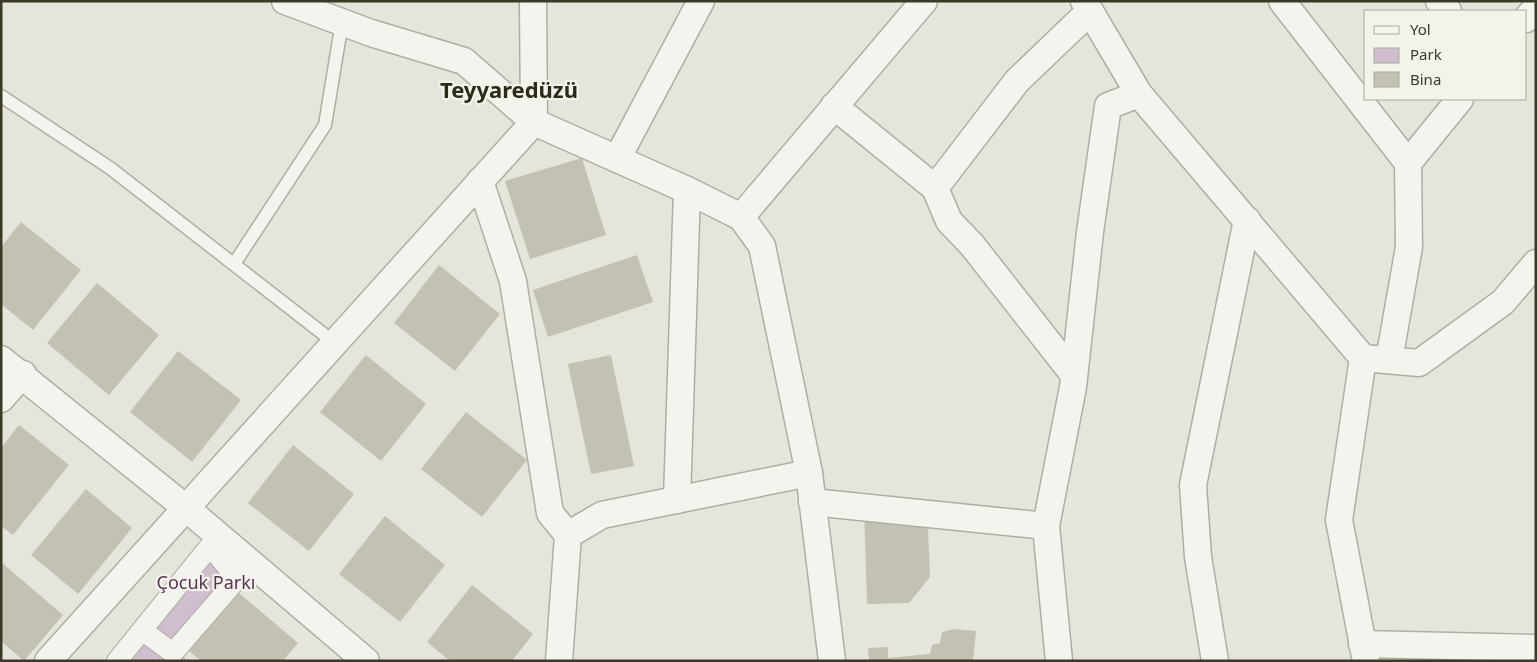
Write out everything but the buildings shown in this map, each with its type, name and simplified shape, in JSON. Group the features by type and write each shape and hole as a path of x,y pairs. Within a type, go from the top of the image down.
{"street":[{"path":"285,1 342,22 464,61 534,122 687,190 741,217 762,246 809,473 832,661"},
{"path":"48,661 534,122 533,1"},
{"path":"616,159 700,1"},
{"path":"741,217 924,1"},
{"path":"1282,1 1408,163 1410,247 1376,359 1339,520 1364,652 1536,648"},
{"path":"935,188 1017,81 1087,6 1139,94 1247,220 1376,359 1419,363 1503,302 1536,263"},
{"path":"1527,19 1536,8"},
{"path":"1059,661 1046,526 1074,375 1090,232 1108,106 1139,94"},
{"path":"1408,163 1459,100"},
{"path":"834,106 935,188 948,221 972,245 1074,375"},
{"path":"480,182 513,281 550,513 568,535 559,661"},
{"path":"677,500 687,190"},
{"path":"1215,661 1198,557 1193,486 1247,220"},
{"path":"1,359 23,374 186,508 366,661"},
{"path":"1,399 23,374"},
{"path":"568,535 602,515 809,473"},
{"path":"812,502 1046,526"},
{"path":"117,661 210,546 236,579 173,653 143,631"}],"lane":[{"path":"234,264 325,125 342,22"},
{"path":"1,96 110,168 335,343"}],"green space":[{"name":"Çocuk Parkı","path":"203,542 247,576 182,655 188,661 106,661 138,624"}],"district":[{"name":"Teyyaredüzü","path":"509,90"}]}
